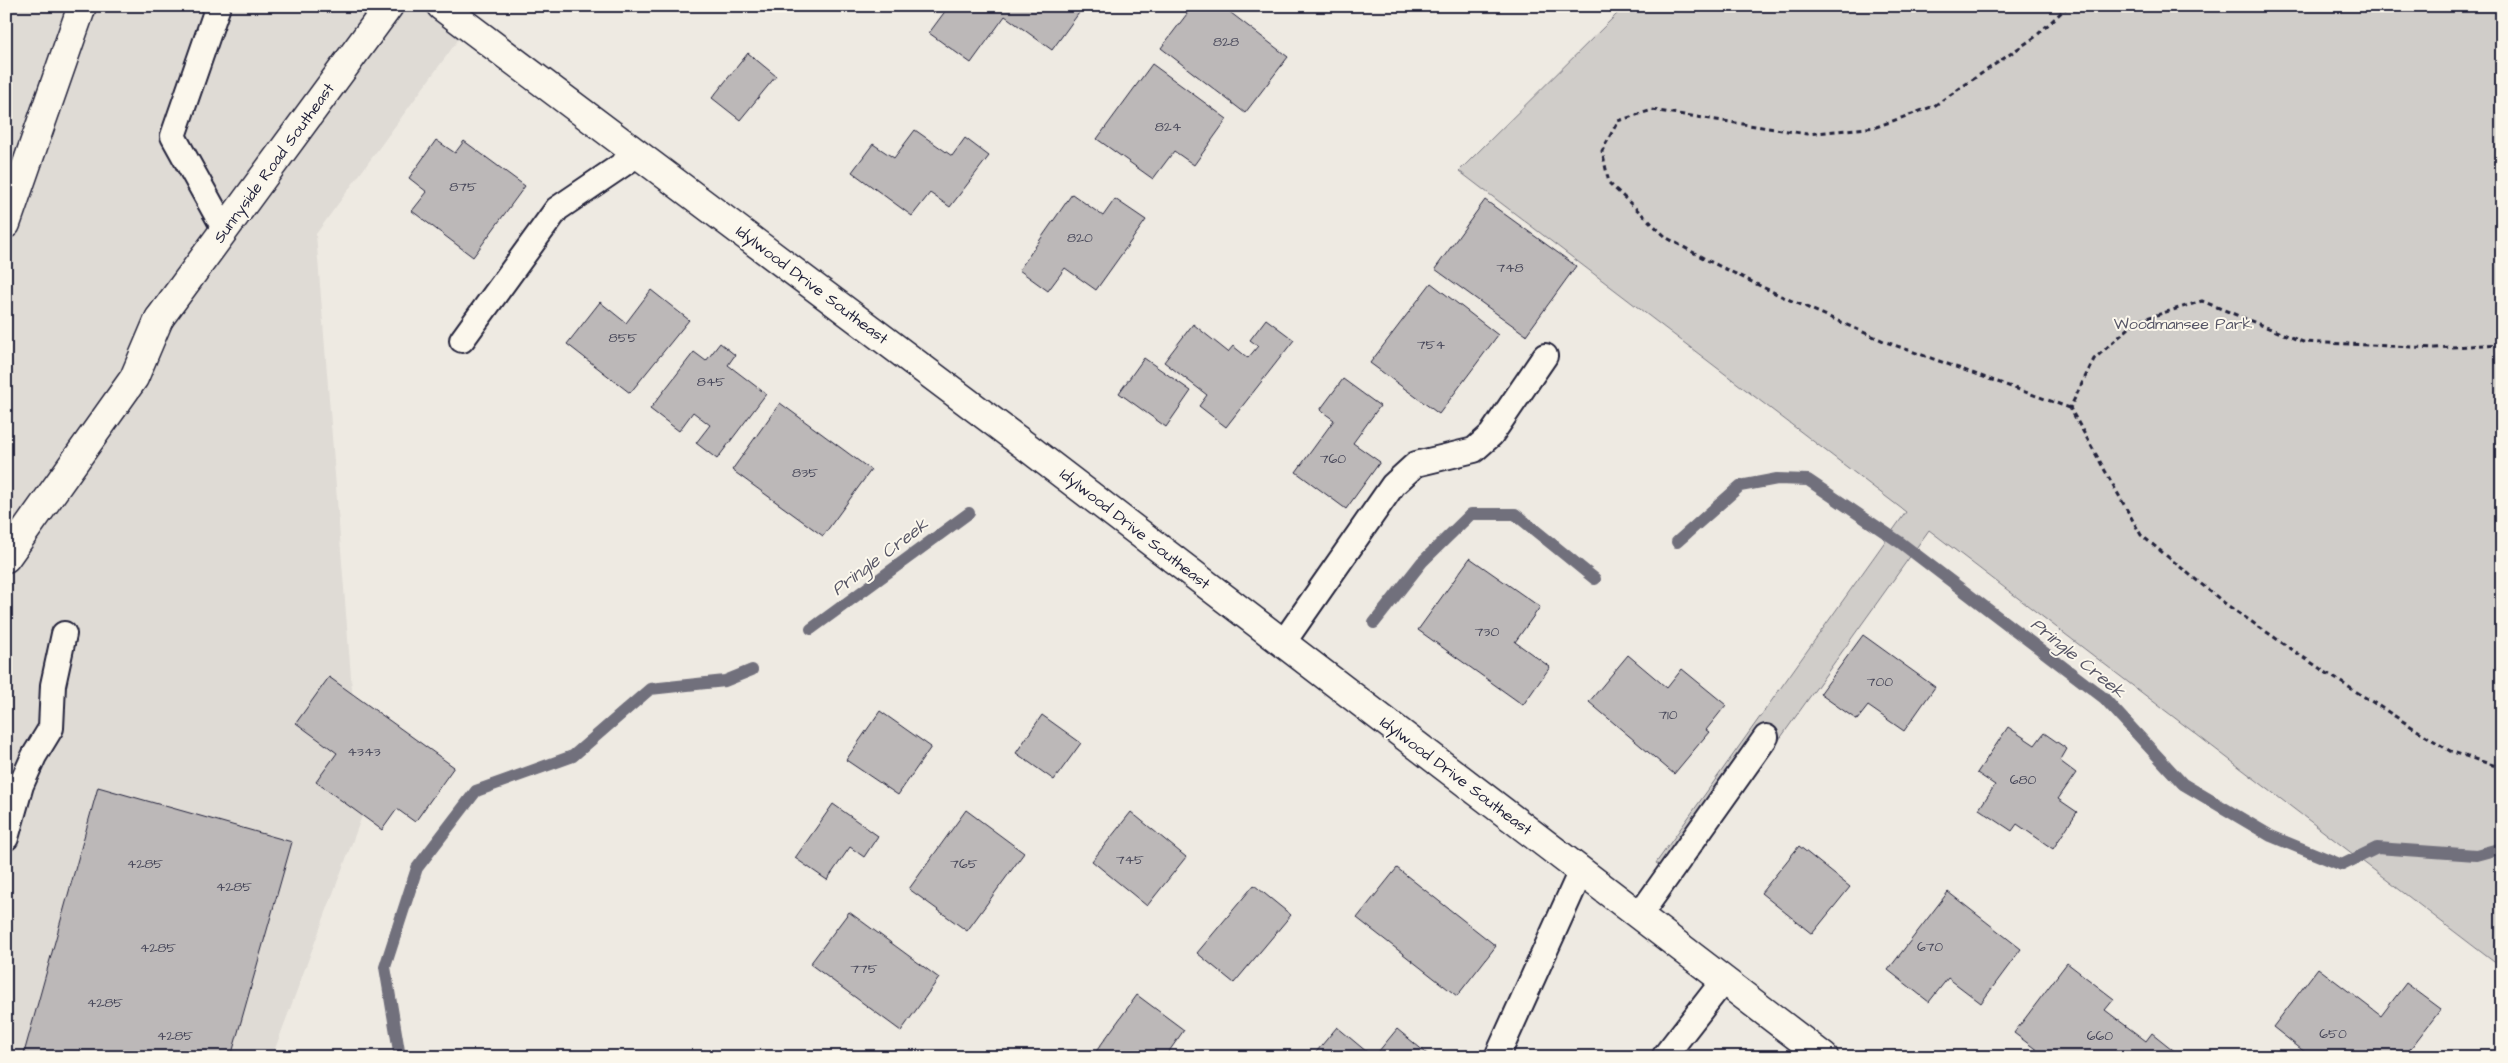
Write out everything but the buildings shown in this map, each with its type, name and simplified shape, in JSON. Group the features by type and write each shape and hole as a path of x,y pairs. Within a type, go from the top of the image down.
{"street":[{"path":"6,224 82,6"},
{"name":"Sunnyside Road Southeast","path":"6,558 134,378 159,319 389,6"},
{"name":"Idylwood Drive Southeast","path":"441,6 1027,447 1824,1057"}],"lane":[{"path":"218,6 173,136 225,230"},
{"path":"462,340 558,209 638,154"},
{"path":"1283,643 1393,485 1416,464 1474,450 1491,435 1545,356"},
{"path":"6,838 21,785 34,756 51,728 53,685 64,634"},
{"path":"1639,916 1766,736"},
{"path":"1497,1057 1581,871"},
{"path":"1664,1057 1724,980"}],"path":[{"path":"2068,6 2035,37 1934,106 1876,127 1808,134 1652,110 1618,122 1602,151 1609,183 1667,238 1781,296 1886,342 2070,408 2141,536 2227,605 2325,672 2450,751 2502,768"},
{"path":"2070,408 2094,359 2137,321 2202,301 2303,342 2434,348 2502,344"}],"shaded area":[{"path":"6,6 483,6 316,234 362,816 272,1057 6,1057"}],"green space":[{"name":"Woodmansee Park","path":"1625,6 2502,6 2502,968 1929,530 1679,880 1656,863 1906,512 1459,171"}],"waterway":[{"name":"Pringle Creek","path":"1677,542 1740,486 1777,479 1808,480 1901,543 2104,698 2183,784 2271,836 2342,865 2377,848 2476,855 2502,848"},
{"name":"Pringle Creek","path":"811,629 969,513"},
{"name":"Pringle Creek","path":"1374,623 1422,562 1471,514 1515,514 1595,579"},
{"name":"Pringle Creek","path":"400,1057 385,967 417,868 476,791 573,756 650,689 725,681 752,670"}]}
